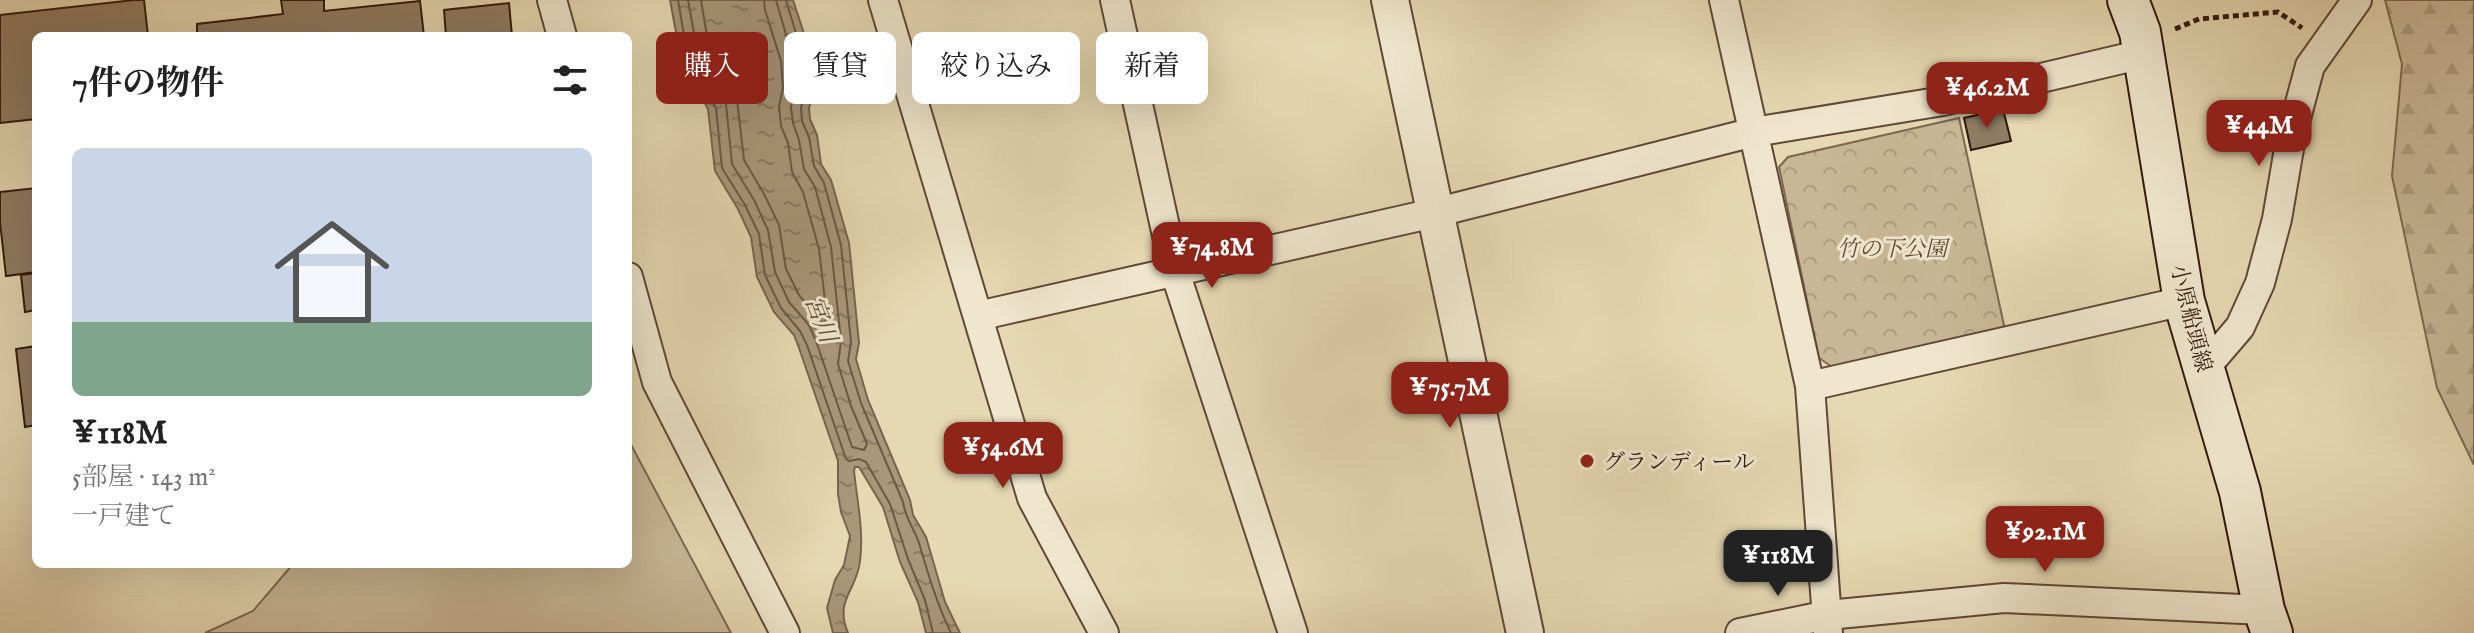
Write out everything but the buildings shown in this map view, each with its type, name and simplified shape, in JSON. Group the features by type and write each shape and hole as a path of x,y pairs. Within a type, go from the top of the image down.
{"main road":[{"name":"小原船頭線","path":"2128,0 2140,32 2184,301 2240,492 2268,622"}],"street":[{"path":"552,0 561,32"},
{"path":"883,0 1032,498 1104,633"},
{"path":"1115,0 1175,272 1293,633"},
{"path":"1390,0 1525,633"},
{"path":"1724,0 1810,386 1828,624"},
{"path":"2204,369 2240,327 2260,283 2277,219 2291,137 2310,66 2357,0"},
{"path":"978,316 1434,213 1754,132 1943,101 2143,54"},
{"path":"632,291 657,382 785,633"},
{"path":"1810,386 2184,301"},
{"path":"1740,633 1828,624 2004,598 2268,622"}],"path":[{"path":"2143,54 2169,32 2199,19 2278,12 2326,43"}],"green space":[{"path":"2385,0 2474,0 2474,465 2437,388 2392,176 2402,64"},
{"name":"竹の下公園","path":"1959,118 2005,330 1832,367 1819,358 1779,167 1788,157"},
{"path":"632,447 731,633 205,633 253,611 290,568 632,568"}],"water":[{"name":"宮川","path":"670,0 793,0 803,32 784,32 784,104 810,104 810,119 817,135 821,164 831,180 849,243 859,343 856,359 868,400 910,500 913,515 926,537 945,602 960,633 926,633 918,602 900,562 883,507 859,467 855,467 861,527 860,561 845,603 844,621 848,633 833,633 827,608 835,580 844,565 850,536 838,494 838,461 794,335 774,312 757,277 751,237 715,171 705,104 768,104 768,32 676,32"}],"place":[{"name":"グランディール","path":"1587,461"}]}
